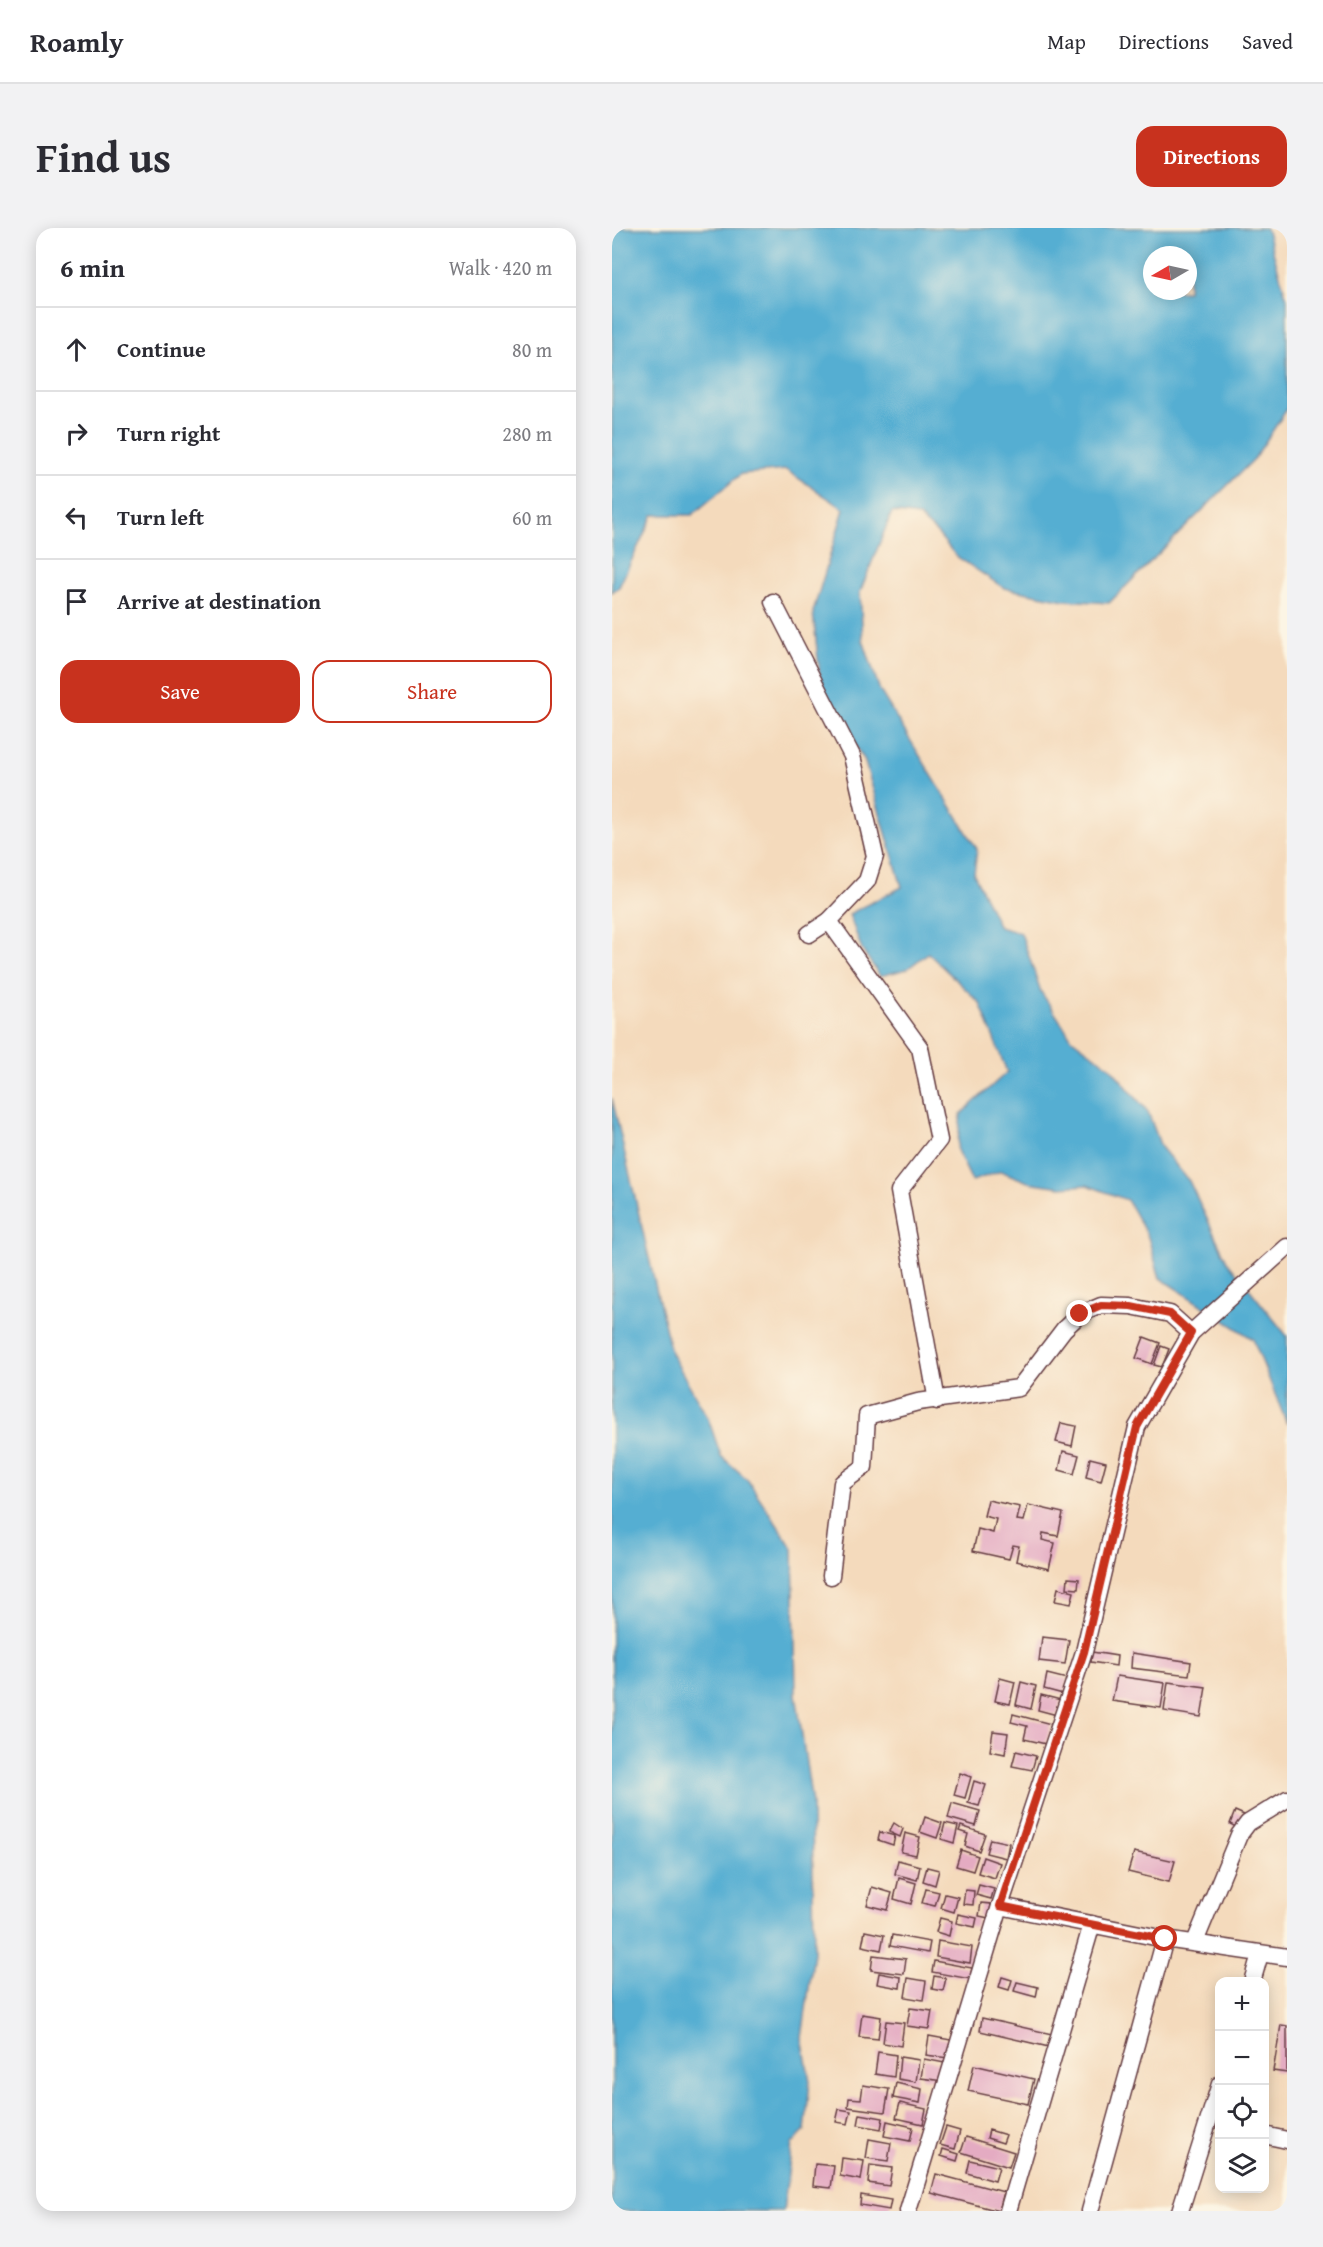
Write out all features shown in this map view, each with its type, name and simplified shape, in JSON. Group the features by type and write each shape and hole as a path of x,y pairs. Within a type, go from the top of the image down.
{"street":[{"path":"773,602 852,756 874,855 867,881 829,921 809,934"},
{"path":"829,921 920,1048 929,1087 939,1140 899,1191 937,1401"},
{"path":"908,2211 1000,1906 1084,1652 1137,1427 1191,1333 1287,1247"},
{"path":"831,1576 842,1483 864,1467 867,1416 918,1402 1020,1388 1064,1329 1080,1314 1101,1305 1131,1306 1170,1314 1191,1333"},
{"path":"1195,1942 1239,1835 1248,1823 1287,1799"},
{"path":"1000,1906 1165,1939 1287,1957"},
{"path":"1008,2211 1092,1924"},
{"path":"1090,2211 1165,1939"},
{"path":"1253,1977 1260,1954"},
{"path":"1180,2211 1213,2125 1220,2085"},
{"path":"1269,2136 1287,2139"}],"water":[{"path":"612,228 1266,228 1287,299 1287,409 1254,459 1109,603 1064,600 1004,588 956,556 938,534 918,516 892,512 860,592 863,640 880,691 977,849 974,874 999,927 1021,933 1041,992 1072,1039 1110,1067 1148,1112 1161,1147 1189,1181 1227,1261 1287,1336 1287,1424 1253,1339 1160,1278 1148,1237 1127,1200 1087,1185 1061,1187 1028,1182 1001,1171 972,1181 957,1150 961,1114 1007,1072 980,1003 928,953 907,969 880,976 862,950 849,914 902,887 864,759 822,697 813,612 844,509 786,470 741,474 692,515 653,515 619,587 612,592"},
{"path":"612,1098 671,1353 708,1418 721,1456 747,1479 793,1549 796,1694 812,1804 814,1952 802,2038 810,2081 805,2131 792,2144 783,2211 612,2211"}],"building":[{"path":"1144,1337 1160,1343 1152,1364 1136,1358"},
{"path":"1161,1346 1169,1349 1162,1367 1154,1365"},
{"path":"1061,1423 1076,1426 1072,1446 1056,1442"},
{"path":"1063,1451 1079,1455 1074,1474 1059,1470"},
{"path":"1090,1458 1106,1462 1101,1481 1086,1477"},
{"path":"988,1500 1020,1507 1017,1520 1024,1521 1028,1505 1063,1513 1058,1536 1043,1533 1042,1540 1055,1543 1049,1569 1016,1561 1019,1546 1013,1545 1009,1559 973,1551 978,1529 993,1533 996,1519 984,1516"},
{"path":"1068,1578 1079,1579 1078,1589 1067,1588"},
{"path":"1058,1588 1074,1592 1071,1604 1055,1601"},
{"path":"1042,1637 1069,1640 1065,1664 1039,1661"},
{"path":"1092,1652 1117,1656 1116,1666 1091,1662"},
{"path":"1132,1653 1191,1662 1189,1675 1131,1668"},
{"path":"1047,1674 1067,1679 1063,1694 1044,1689"},
{"path":"1117,1676 1165,1683 1161,1708 1112,1701"},
{"path":"1000,1678 1015,1682 1010,1704 995,1701"},
{"path":"1021,1682 1036,1686 1031,1709 1016,1705"},
{"path":"1168,1682 1206,1687 1201,1717 1164,1711"},
{"path":"1041,1695 1061,1700 1057,1715 1038,1710"},
{"path":"1013,1714 1051,1724 1046,1744 1024,1739 1027,1726 1011,1722"},
{"path":"993,1731 1008,1733 1005,1754 990,1751"},
{"path":"1016,1751 1036,1756 1032,1770 1012,1766"},
{"path":"960,1773 971,1777 965,1798 954,1795"},
{"path":"974,1781 986,1785 979,1806 968,1803"},
{"path":"952,1803 980,1811 976,1826 948,1818"},
{"path":"1235,1811 1244,1815 1238,1828 1230,1824"},
{"path":"925,1817 942,1823 937,1838 920,1832"},
{"path":"894,1823 903,1829 900,1837 889,1832"},
{"path":"945,1823 958,1826 954,1843 941,1839"},
{"path":"961,1826 985,1834 979,1851 965,1846 968,1834 959,1831"},
{"path":"880,1832 895,1836 893,1845 878,1840"},
{"path":"905,1833 920,1837 916,1855 901,1852"},
{"path":"990,1839 1009,1843 1006,1858 986,1853"},
{"path":"961,1850 978,1856 973,1871 956,1866"},
{"path":"1134,1852 1175,1861 1169,1882 1128,1872"},
{"path":"983,1857 1000,1863 995,1878 978,1873"},
{"path":"898,1860 920,1866 917,1880 895,1874"},
{"path":"927,1867 939,1870 935,1885 923,1881"},
{"path":"899,1878 916,1883 911,1904 894,1899"},
{"path":"979,1885 994,1889 991,1899 976,1895"},
{"path":"872,1887 892,1893 887,1910 867,1905"},
{"path":"926,1889 939,1892 935,1906 922,1903"},
{"path":"965,1890 974,1891 973,1905 963,1904"},
{"path":"945,1894 958,1897 954,1912 941,1908"},
{"path":"981,1903 991,1904 989,1918 979,1916"},
{"path":"958,1914 977,1918 975,1927 956,1923"},
{"path":"940,1918 952,1921 949,1936 936,1932"},
{"path":"865,1931 884,1935 881,1950 862,1946"},
{"path":"892,1935 930,1942 928,1953 890,1946"},
{"path":"938,1941 972,1947 970,1963 936,1957"},
{"path":"873,1955 906,1959 904,1974 871,1970"},
{"path":"934,1961 972,1968 970,1979 932,1972"},
{"path":"879,1973 901,1977 900,1988 877,1984"},
{"path":"934,1976 946,1978 943,1991 932,1989"},
{"path":"1002,1977 1012,1980 1009,1990 999,1987"},
{"path":"908,1978 926,1981 923,2000 905,1997"},
{"path":"1017,1982 1038,1987 1036,1997 1014,1991"},
{"path":"910,2008 932,2011 929,2029 907,2026"},
{"path":"862,2014 881,2017 878,2039 859,2037"},
{"path":"982,2018 1052,2034 1049,2047 980,2031"},
{"path":"886,2021 904,2023 901,2046 883,2043"},
{"path":"1281,2025 1287,2026 1287,2073 1273,2071"},
{"path":"929,2036 951,2040 948,2058 926,2055"},
{"path":"878,2052 896,2055 894,2077 875,2074"},
{"path":"900,2057 919,2060 916,2082 898,2079"},
{"path":"924,2059 945,2063 943,2081 921,2078"},
{"path":"974,2065 1034,2079 1028,2104 968,2091"},
{"path":"896,2083 922,2089 920,2103 893,2098"},
{"path":"863,2085 889,2089 885,2112 848,2107 849,2098 861,2099"},
{"path":"900,2103 926,2109 923,2124 896,2118"},
{"path":"839,2109 851,2111 848,2124 836,2122"},
{"path":"860,2114 883,2118 881,2129 858,2125"},
{"path":"887,2121 913,2127 910,2141 884,2136"},
{"path":"946,2127 960,2131 955,2149 940,2145"},
{"path":"989,2130 1006,2135 1003,2143 987,2138"},
{"path":"966,2137 1014,2152 1009,2167 961,2152"},
{"path":"869,2139 891,2143 888,2161 866,2158"},
{"path":"943,2149 959,2154 957,2161 941,2156"},
{"path":"842,2158 864,2161 861,2180 840,2176"},
{"path":"970,2160 999,2167 995,2181 967,2173"},
{"path":"815,2164 834,2166 831,2188 813,2186"},
{"path":"870,2165 892,2168 889,2186 868,2183"},
{"path":"936,2174 1004,2192 999,2211 931,2193"},
{"path":"861,2195 891,2200 889,2210 860,2205"}],"route":[{"path":"1080,1314 1101,1305 1131,1306 1170,1314 1191,1333 1137,1427 1084,1652 1000,1906 1165,1939"}]}
